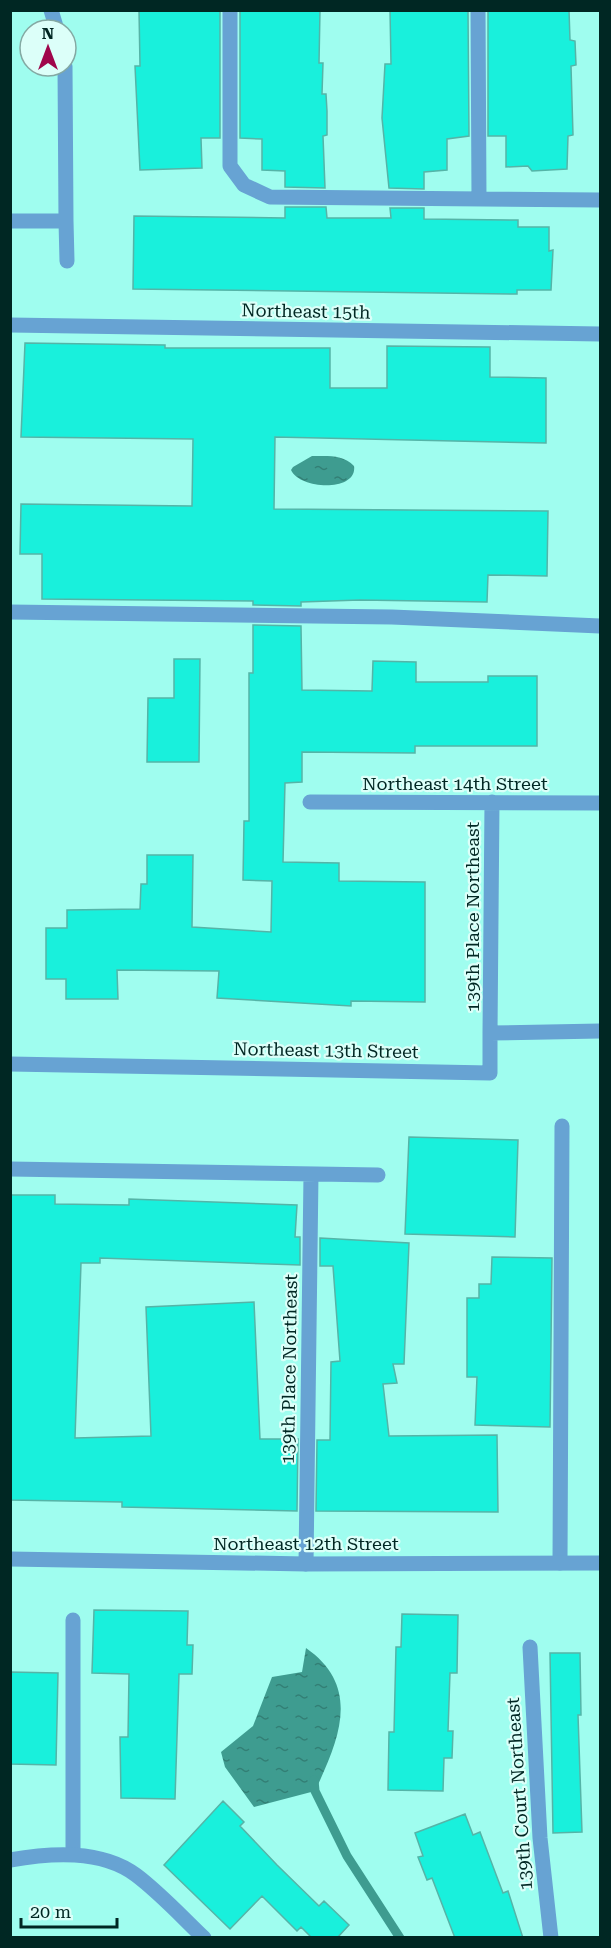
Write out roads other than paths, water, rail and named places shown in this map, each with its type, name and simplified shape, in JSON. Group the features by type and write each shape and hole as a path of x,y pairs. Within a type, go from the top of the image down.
{"street":[{"path":"230,10 230,166 244,185 270,197 600,200"},
{"path":"478,10 479,199"},
{"path":"65,78 67,261"},
{"path":"10,221 66,222"},
{"name":"Northeast 15th","path":"10,325 600,334"},
{"path":"10,612 392,617 600,626"},
{"name":"Northeast 14th Street","path":"310,802 600,802"},
{"name":"139th Place Northeast","path":"490,1033 492,802"},
{"path":"490,1033 600,1031"},
{"name":"Northeast 13th Street","path":"10,1064 490,1073 490,1033"},
{"path":"560,1563 562,1126"},
{"path":"10,1169 378,1175"},
{"name":"139th Place Northeast","path":"306,1564 310,1174"},
{"name":"Northeast 12th Street","path":"10,1558 306,1564 600,1563"},
{"path":"73,1620 73,1854"},
{"name":"139th Court Northeast","path":"530,1647 540,1838 551,1938"},
{"path":"10,1860 43,1854 73,1854 102,1860 134,1874 204,1938"}],"water":[{"path":"312,456 334,456 345,459 354,466 353,474 338,484 327,485 296,477 291,470 293,467"},
{"path":"306,1648 323,1663 334,1680 340,1697 340,1715 332,1753 315,1791 254,1807 225,1767 221,1752 253,1726 272,1677 302,1672"}],"waterway":[{"path":"314,1780 315,1791 347,1856 400,1938"}]}
